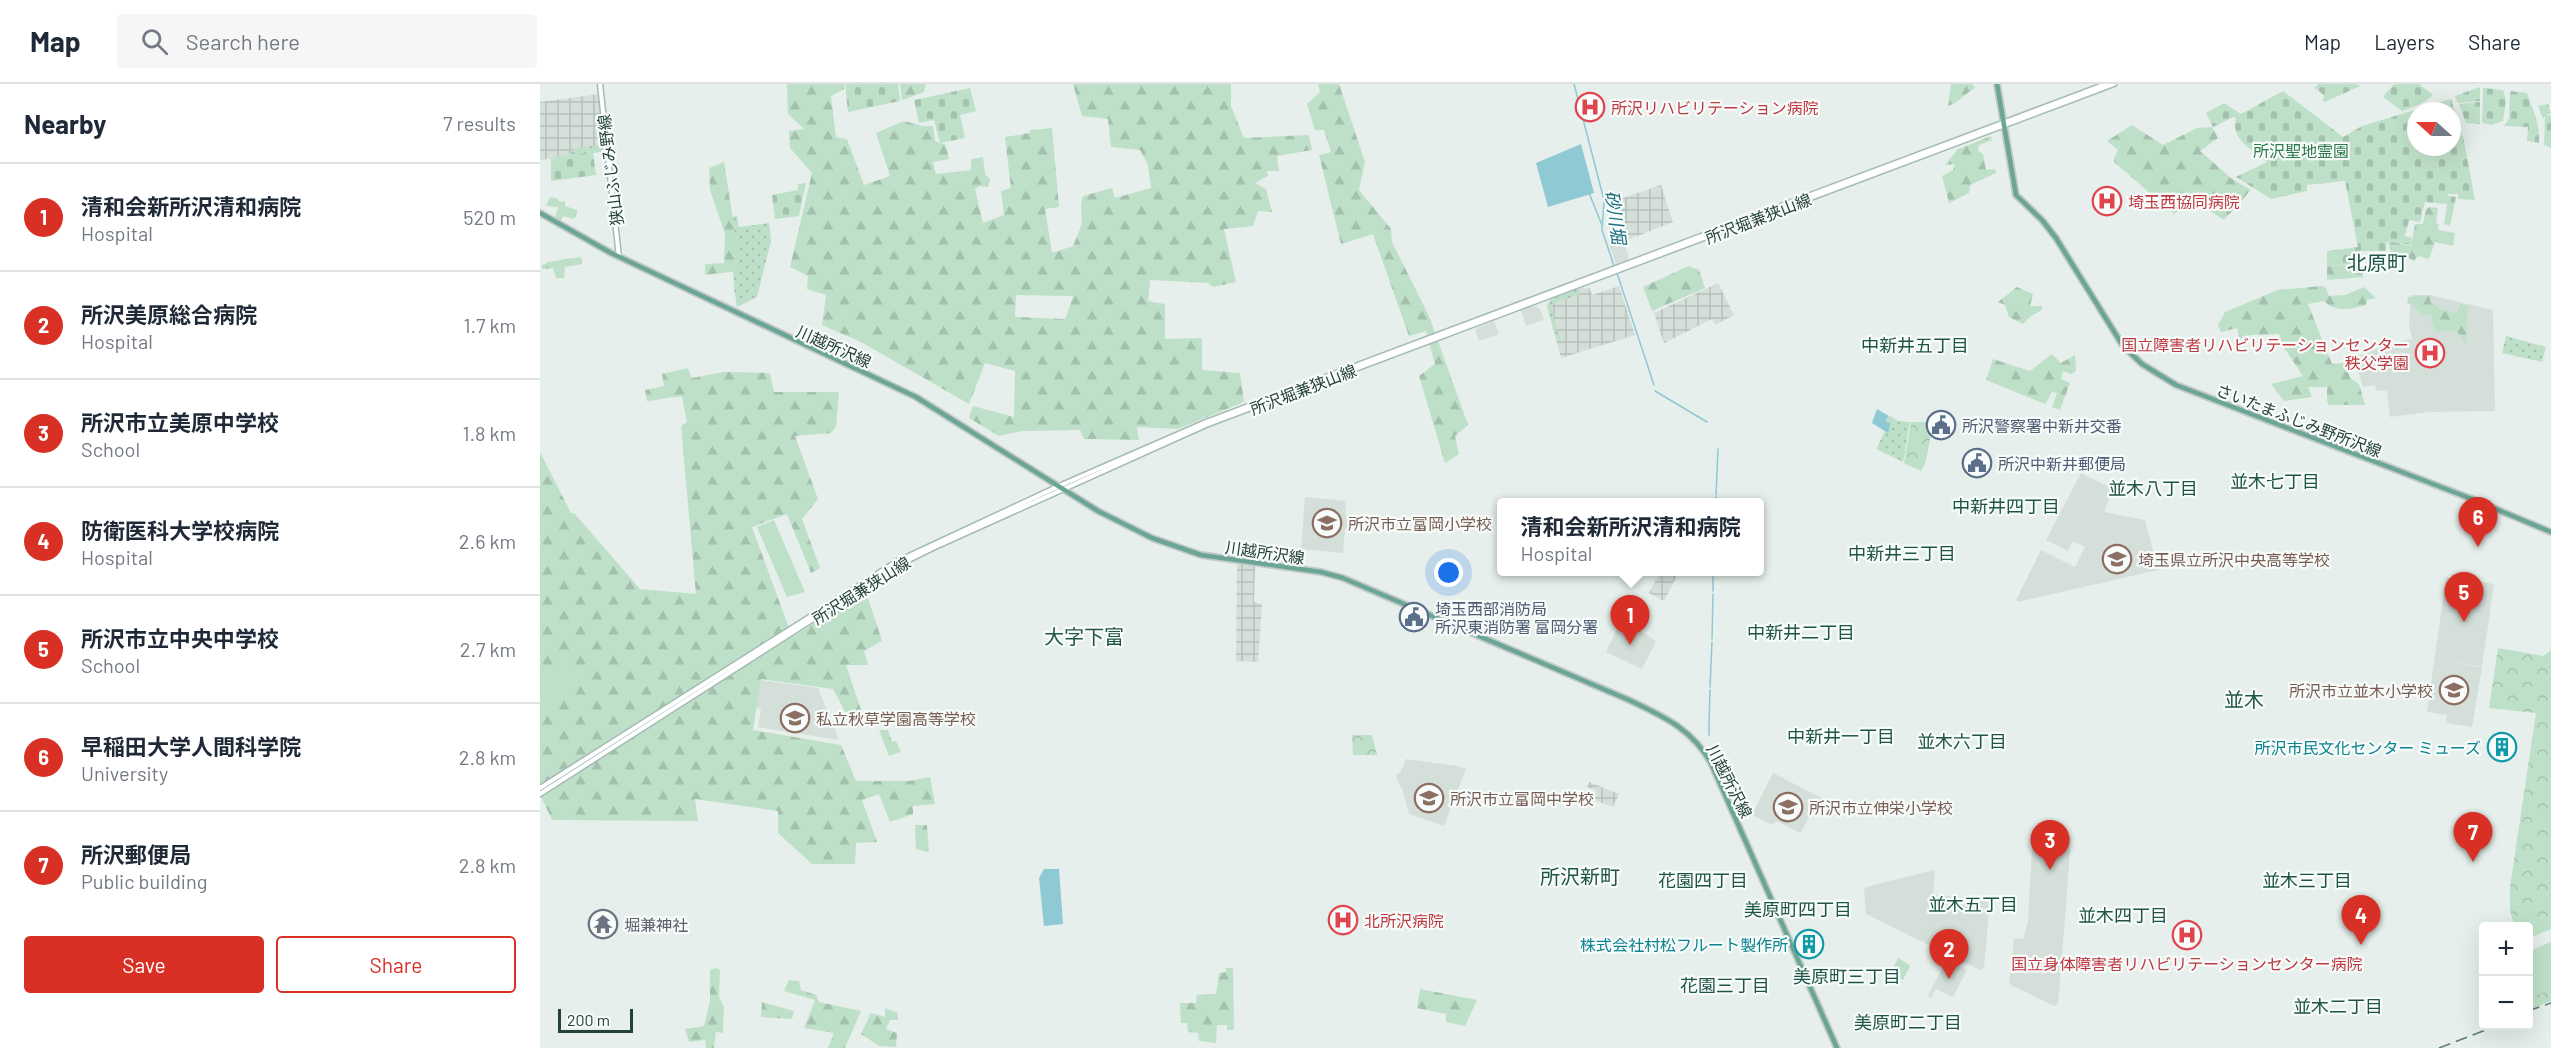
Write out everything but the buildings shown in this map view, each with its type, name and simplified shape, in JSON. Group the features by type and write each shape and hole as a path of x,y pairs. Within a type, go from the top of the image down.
{"main road":[{"name":"狭山ふじみ野線","path":"600,84 619,257"},
{"name":"さいたまふじみ野所沢線","path":"1997,84 2015,194 2051,232 2115,336 2142,364 2176,385 2472,499 2551,532"},
{"name":"所沢堀兼狭山線","path":"540,788 896,562 1206,425 2106,84"},
{"name":"所沢堀兼狭山線","path":"2003,124 2114,84"},
{"name":"川越所沢線","path":"540,213 619,257 908,393 1124,525 1179,549 1214,557 1321,572 1342,578 1629,700 1678,725 1697,741 1712,763 1837,1048"},
{"name":"所沢堀兼狭山線","path":"540,794 896,566 1062,488"}],"shaded area":[{"path":"599,94 606,151 540,160 540,102"},
{"path":"1661,185 1673,222 1627,240 1614,201"},
{"path":"1622,237 1629,257 1626,261 1616,264 1608,242"},
{"path":"1718,283 1734,315 1715,325 1712,319 1664,343 1654,313"},
{"path":"1619,286 1635,335 1561,358 1547,306 1551,299 1584,287 1585,289 1589,287 1592,295"},
{"name":"国立障害者リハビリテーションセンター 秩父学園","path":"2411,295 2430,295 2493,310 2495,411 2429,412 2390,417 2387,390 2376,391 2375,385 2363,387 2354,358 2385,345 2412,339 2409,325"},
{"path":"1533,305 1540,309 1544,320 1526,326 1521,310"},
{"path":"1494,321 1499,334 1479,341 1475,329"},
{"name":"埼玉県立所沢中央高等学校","path":"2081,473 2113,489 2104,512 2145,520 2158,570 2018,602 2016,600 2041,550 2075,567 2085,547 2073,541 2068,551 2046,540"},
{"name":"所沢市立富岡小学校","path":"1305,497 1346,501 1345,515 1352,515 1351,530 1345,530 1343,553 1301,549"},
{"path":"1237,563 1255,566 1254,602 1262,604 1258,662 1236,661"},
{"path":"1658,576 1677,576 1664,601 1649,593"},
{"path":"2446,577 2494,584 2482,667 2444,661 2482,668 2472,727 2446,723 2447,715 2427,712"},
{"path":"1622,619 1656,641 1642,669 1606,652"},
{"name":"私立秋草学園高等学校","path":"760,680 818,688 839,740 758,727 761,709 756,708"},
{"name":"所沢市立富岡中学校","path":"1406,759 1466,769 1444,826 1409,814 1396,775 1400,773"},
{"name":"所沢市立伸栄小学校","path":"1773,773 1824,799 1816,817 1810,814 1801,833 1776,821 1773,825 1752,815"},
{"path":"1589,782 1619,794 1613,807 1592,799 1596,791 1587,787"},
{"path":"2068,835 2071,838 2065,919 2058,1004 2054,1006 2009,984 2014,939 2023,939 2028,921 2032,846"},
{"path":"1935,870 1933,895 1990,899 1984,968 1980,970 1866,914 1864,890 1866,887"},
{"path":"1946,960 1967,970 1953,997 1936,989 1931,998 1928,996"}],"green space":[{"path":"787,84 844,84 844,89 831,96 836,137 847,139 864,185 890,176 876,133 904,121 922,126 933,126 935,141 946,145 949,159 933,162 936,174 971,170 971,159 983,157 985,174 990,179 988,187 980,186 975,189 983,223 1004,215 1001,191 1011,188 1005,137 1030,133 1030,130 1052,128 1059,207 1045,209 1052,253 1073,246 1082,224 1083,196 1112,188 1115,198 1151,188 1148,165 1140,150 1111,147 1108,119 1082,116 1073,84 1231,84 1231,106 1244,138 1309,135 1312,150 1277,156 1279,171 1267,171 1268,176 1255,183 1266,189 1272,212 1258,211 1253,226 1224,229 1236,282 1213,287 1208,283 1150,280 1148,301 1165,304 1165,339 1202,338 1202,370 1240,373 1244,402 1178,429 1137,427 1139,440 1084,439 1080,430 1022,431 999,436 969,418 973,406 1014,417 1015,371 985,363 969,404 861,342 822,325 826,295 807,289 808,276 790,267 812,173 790,148 789,131 804,129 788,114","holes":["1016,295 1073,296 1065,319 1015,317"]},
{"path":"845,84 898,84 900,101 848,112"},
{"path":"900,84 926,84 924,92 902,100"},
{"path":"1318,84 1339,84 1365,162 1359,190 1391,229 1392,242 1429,316 1468,425 1455,436 1459,454 1445,463 1419,376 1435,364 1426,331 1409,336 1373,234 1341,244 1319,155 1331,152 1324,130 1315,130 1307,104 1320,92"},
{"path":"1951,84 1972,84 1975,88 1948,106"},
{"name":"所沢聖地霊園","path":"2318,84 2357,84 2360,86 2325,102 2322,100 2325,96 2315,88"},
{"path":"2394,84 2419,84 2433,95 2423,102 2407,102 2407,109 2402,111 2383,97"},
{"path":"2480,87 2480,101 2461,103 2458,102 2455,96"},
{"path":"970,88 976,111 960,115 965,138 940,143 934,120 919,123 914,100"},
{"path":"2483,88 2503,90 2506,101 2503,121 2491,125 2482,123"},
{"name":"所沢聖地霊園","path":"2283,91 2343,137 2362,126 2407,112 2407,156 2461,156 2461,131 2475,200 2458,199 2458,194 2447,194 2456,197 2450,226 2444,224 2447,204 2425,202 2420,222 2409,220 2405,236 2412,238 2411,245 2387,241 2386,251 2360,251 2360,263 2327,266 2327,251 2358,247 2345,181 2307,185 2307,191 2271,199 2236,177 2267,162 2239,138 2235,126 2236,118 2233,117 2213,127 2206,113 2224,103 2241,114"},
{"path":"2510,91 2527,93 2537,123 2539,143 2527,141 2528,127 2504,126 2509,119"},
{"path":"2480,102 2480,124 2466,123 2461,104"},
{"path":"2548,104 2551,114 2545,114 2551,116 2551,148 2544,145 2545,116 2543,119 2538,106"},
{"path":"2132,125 2163,145 2197,128 2212,127 2218,138 2200,151 2232,179 2251,190 2224,220 2193,200 2174,214 2113,161 2118,150 2107,141"},
{"path":"1991,136 1992,140 1979,145 1978,151 1983,154 1986,170 1995,169 1996,173 1970,185 1969,193 1949,203 1942,176 1953,170 1955,164 1945,165 1958,149"},
{"path":"605,144 606,151 540,160 568,155 576,148"},
{"path":"593,152 596,175 551,181 551,159"},
{"path":"724,162 735,233 738,271 705,275 705,264 724,263 725,234 710,190 709,168"},
{"path":"806,183 799,216 775,219 772,195 798,190 798,184"},
{"path":"550,197 560,202 565,201 565,206 577,210 576,217 572,219 564,216 560,221 555,218 558,207 546,206"},
{"path":"2429,207 2438,208 2436,223 2439,224 2438,230 2455,233 2453,246 2435,242 2429,259 2418,256 2414,261 2401,254 2391,254 2388,241 2411,246 2415,224 2423,224 2426,210"},
{"path":"737,216 739,227 769,223 771,241 757,297 737,307 731,217"},
{"path":"580,257 582,264 565,267 564,278 556,278 553,268 543,269 541,266 548,262"},
{"path":"2361,264 2363,277 2327,280 2327,266"},
{"path":"1689,266 1699,270 1705,288 1652,311 1643,287"},
{"path":"2322,286 2326,288 2329,296 2345,295 2364,287 2376,298 2367,300 2366,305 2349,309 2339,309 2324,301 2308,304 2332,364 2346,363 2350,378 2359,384 2365,405 2329,405 2327,387 2308,387 2312,397 2284,401 2271,384 2303,376 2283,346 2279,334 2251,335 2239,339 2237,328 2221,332 2218,325 2225,312 2278,290"},
{"path":"2017,287 2033,294 2030,306 2042,306 2042,310 2023,324 2009,317 2005,305 1998,302"},
{"path":"1578,289 1580,294 1554,303 1551,307 1557,329 1555,331 1558,331 1561,340 1557,341 1547,306 1551,299"},
{"path":"2429,295 2431,303 2442,310 2457,313 2460,304 2468,307 2466,344 2456,330 2437,332 2432,324 2431,315 2423,315 2415,309 2415,306 2407,303 2408,297"},
{"path":"2506,336 2546,347 2542,362 2502,353"},
{"path":"2052,354 2061,363 2075,355 2076,371 2071,374 2063,371 2061,379 2070,383 2060,410 2052,407 2057,393 2052,392 2045,404 1986,380 1993,359 2030,371"},
{"path":"688,368 692,378 724,372 770,373 774,392 839,392 836,427 831,433 795,436 818,499 802,519 820,568 811,573 787,514 752,527 794,636 865,589 882,641 864,651 868,665 846,665 864,719 849,719 833,689 761,679 753,730 841,745 856,781 909,781 930,777 935,804 913,806 913,814 890,822 879,794 862,800 877,842 856,843 855,864 812,864 778,833 778,811 695,799 698,821 552,820 540,794 540,452 571,513 574,513 640,589 696,594 681,426 687,422 682,397 647,401 645,390 664,386 662,374"},
{"path":"1890,416 1898,421 1910,422 1903,462 1876,449 1885,431 1888,432 1891,424 1886,423 1886,419"},
{"path":"1911,422 1933,422 1926,461 1921,471 1904,463"},
{"path":"774,520 805,592 787,597 757,527"},
{"path":"2498,648 2543,656 2551,650 2551,929 2533,936 2533,922 2513,922 2510,910 2510,887 2536,713 2489,708"},
{"path":"566,666 579,674 579,689 573,698 540,700 540,668"},
{"path":"879,730 888,730 892,742 896,741 901,752 889,756"},
{"path":"1352,735 1372,735 1377,755 1353,755"},
{"path":"915,825 927,825 929,852 916,849"},
{"path":"2551,942 2551,1001 2533,1008 2533,976 2533,949"},
{"path":"2551,953 2551,990 2533,997 2533,976 2533,960"},
{"path":"1898,958 1910,965 1903,980 1891,973"},
{"path":"716,968 720,970 719,997 724,1007 723,1033 716,1032 714,1048 706,1048 705,1040 689,1042 685,1029 704,1026 710,1001 710,970"},
{"path":"1226,968 1233,968 1234,1030 1227,1030 1227,1025 1217,1025 1216,1043 1199,1041 1198,1033 1188,1032 1187,1023 1181,1023 1180,1003 1196,1003 1197,995 1216,994 1219,973 1226,972"},
{"path":"789,980 799,981 801,990 816,995 819,1002 861,1011 845,1048 828,1048 834,1033 804,1028 815,1000 784,991"},
{"path":"1420,989 1477,1000 1465,1026 1446,1022 1446,1014 1417,1008"},
{"path":"762,1002 794,1011 792,1019 761,1017"},
{"path":"885,1008 898,1013 898,1020 890,1020 886,1029 897,1033 896,1047 879,1046 861,1034 871,1013 885,1017"}],"water":[{"path":"1581,144 1594,193 1548,207 1536,163"},
{"path":"1877,409 1889,416 1886,419 1886,423 1891,423 1888,433 1872,423"},
{"path":"1044,869 1059,869 1063,924 1044,926 1039,878"}],"waterway":[{"name":"砂川堀","path":"1574,84 1604,200 1602,230 1614,266"},
{"path":"1589,193 1602,225"},
{"name":"砂川堀","path":"1617,273 1654,385"},
{"name":"砂川堀","path":"1655,391 1707,422"},
{"name":"砂川堀","path":"1716,495 1718,449"},
{"name":"砂川堀","path":"1713,577 1713,591"},
{"name":"砂川堀","path":"1712,639 1713,594"},
{"name":"砂川堀","path":"1710,687 1712,642"},
{"name":"砂川堀","path":"1709,724 1710,690"},
{"name":"砂川堀","path":"1709,725 1709,735"}],"railway":[{"path":"2533,1009 2551,1003"},
{"path":"2439,1048 2486,1030"}],"place":[{"name":"所沢リハビリテーション病院","path":"1590,107"},
{"name":"埼玉西協同病院","path":"2107,201"},
{"name":"国立障害者リハビリテーションセンター 秩父学園","path":"2430,353"},
{"name":"所沢警察署中新井交番","path":"1941,425"},
{"name":"所沢中新井郵便局","path":"1977,463"},
{"name":"所沢市立富岡小学校","path":"1327,523"},
{"name":"早稲田大学人間科学院","path":"2478,547"},
{"name":"埼玉県立所沢中央高等学校","path":"2117,559"},
{"name":"埼玉西部消防局 所沢東消防署 富岡分署","path":"1414,617"},
{"name":"所沢市立中央中学校","path":"2464,622"},
{"name":"清和会新所沢清和病院","path":"1630,645"},
{"name":"所沢市立並木小学校","path":"2454,690"},
{"name":"私立秋草学園高等学校","path":"795,718"},
{"name":"所沢市民文化センター ミューズ","path":"2502,747"},
{"name":"所沢市立富岡中学校","path":"1429,798"},
{"name":"所沢市立伸栄小学校","path":"1788,807"},
{"name":"所沢郵便局","path":"2473,862"},
{"name":"所沢市立美原中学校","path":"2050,870"},
{"name":"北所沢病院","path":"1343,920"},
{"name":"堀兼神社","path":"603,924"},
{"name":"国立身体障害者リハビリテーションセンター病院","path":"2187,935"},
{"name":"株式会社村松フルート製作所","path":"1809,944"},
{"name":"防衛医科大学校病院","path":"2361,945"},
{"name":"所沢美原総合病院","path":"1949,979"}],"district":[{"name":"北原町","path":"2377,262"},
{"name":"中新井五丁目","path":"1915,345"},
{"name":"並木七丁目","path":"2275,481"},
{"name":"並木八丁目","path":"2153,488"},
{"name":"中新井四丁目","path":"2006,506"},
{"name":"中新井三丁目","path":"1902,553"},
{"name":"中新井二丁目","path":"1801,632"},
{"name":"大字下富","path":"1084,636"},
{"name":"並木","path":"2244,699"},
{"name":"中新井一丁目","path":"1841,736"},
{"name":"並木六丁目","path":"1962,741"},
{"name":"所沢新町","path":"1580,876"},
{"name":"花園四丁目","path":"1703,880"},
{"name":"並木三丁目","path":"2307,880"},
{"name":"並木五丁目","path":"1973,904"},
{"name":"美原町四丁目","path":"1798,909"},
{"name":"並木四丁目","path":"2123,915"},
{"name":"美原町三丁目","path":"1847,976"},
{"name":"花園三丁目","path":"1725,985"},
{"name":"並木二丁目","path":"2338,1006"},
{"name":"美原町二丁目","path":"1908,1022"}]}
